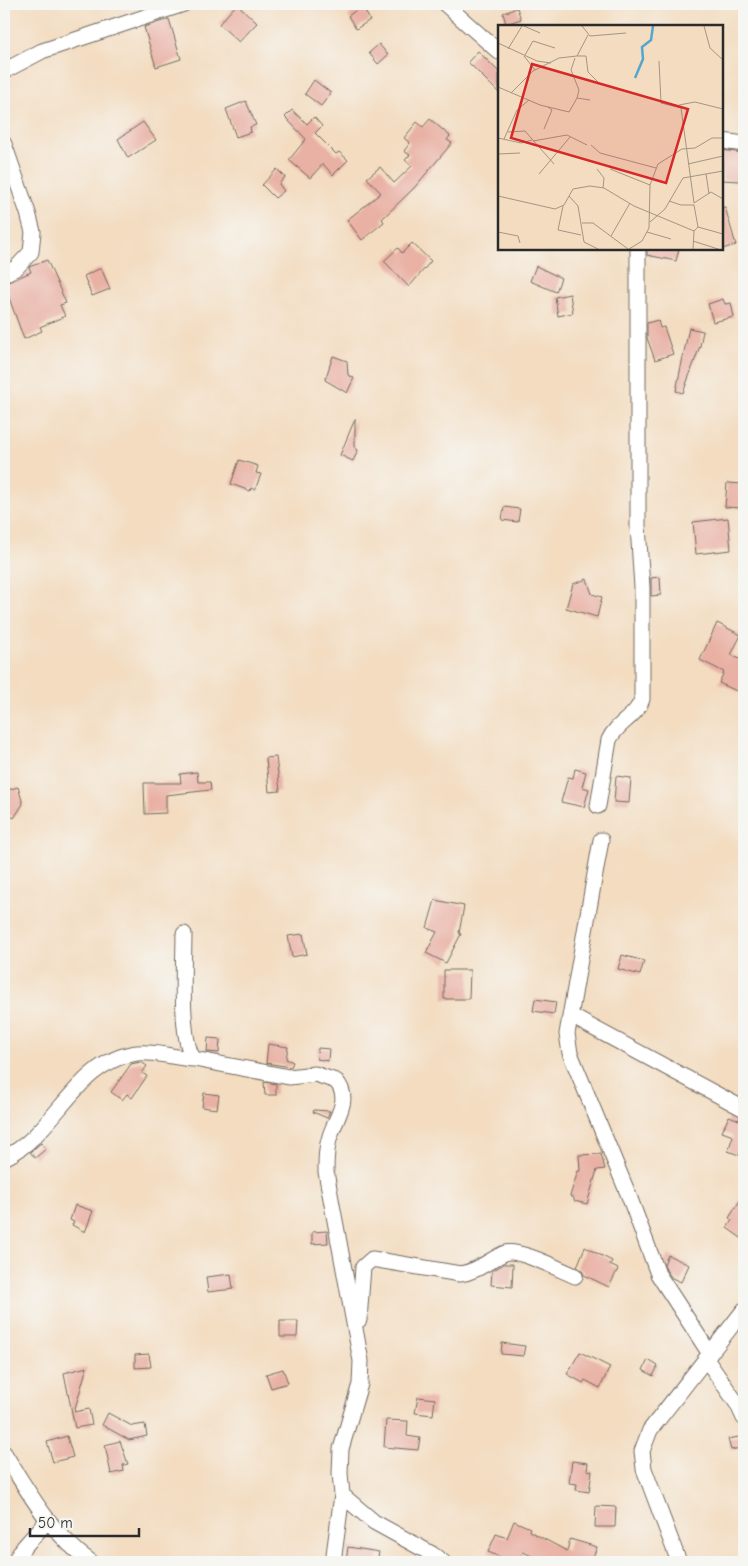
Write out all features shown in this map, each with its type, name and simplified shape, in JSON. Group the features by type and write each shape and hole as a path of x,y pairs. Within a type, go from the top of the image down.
{"street":[{"path":"4,71 42,51 184,4"},
{"path":"445,4 498,51"},
{"path":"723,141 744,144"},
{"path":"4,144 33,232 31,252 16,268 4,274"},
{"path":"598,806 609,740 613,730 639,709 642,699 642,587 638,526 638,250"},
{"path":"601,840 567,1034 570,1053 629,1196 658,1274 738,1405 744,1418"},
{"path":"184,934 185,1024 188,1052 194,1059"},
{"path":"571,1016 744,1110"},
{"path":"4,1158 23,1146 53,1117 92,1071 112,1059 156,1052 289,1077 315,1074 336,1081 344,1096 330,1136 326,1153 326,1172 362,1361 360,1384 341,1449 340,1473 342,1495 333,1562"},
{"path":"358,1339 363,1267 372,1259 460,1274 470,1273 508,1252 518,1253 574,1276"},
{"path":"679,1562 644,1469 642,1451 650,1430 744,1310"},
{"path":"4,1453 48,1520 65,1541 91,1562"},
{"path":"342,1495 374,1522 443,1562"},
{"path":"14,1562 24,1547 48,1520"}],"building":[{"path":"237,4 257,23 239,42 219,24"},
{"path":"362,6 370,20 356,29 348,16"},
{"path":"517,8 521,19 506,24 503,13"},
{"path":"169,19 181,59 156,67 144,27"},
{"path":"379,44 388,55 378,64 369,53"},
{"path":"478,51 498,71 498,92 468,62"},
{"path":"314,80 331,93 321,106 305,94"},
{"path":"246,101 256,125 250,127 251,132 236,137 226,109"},
{"path":"292,110 307,124 314,117 322,126 315,133 336,154 339,152 348,160 333,175 323,164 310,178 289,160 306,139 285,117"},
{"path":"430,119 450,136 447,140 452,143 414,188 382,219 384,222 362,240 347,220 381,193 367,178 380,167 394,183 412,166 405,160 410,155 404,151 410,143 404,138 417,122 423,127"},
{"path":"143,122 156,140 128,158 118,139"},
{"path":"723,150 743,153 740,181 723,180"},
{"path":"277,169 285,177 279,184 284,191 275,198 262,185"},
{"path":"725,207 736,245 723,249 723,208"},
{"path":"412,243 431,261 409,287 384,261 398,248 402,253"},
{"path":"647,250 679,250 676,261 647,255"},
{"path":"47,260 66,303 60,305 65,316 40,327 42,331 24,339 4,284 31,272 29,267"},
{"path":"536,266 561,278 556,292 530,281"},
{"path":"101,268 110,289 92,296 84,276"},
{"path":"570,294 573,313 558,316 555,297"},
{"path":"723,299 725,304 731,303 734,317 713,322 708,304"},
{"path":"658,320 660,328 664,327 673,354 655,360 647,338 647,323"},
{"path":"689,328 703,331 700,346 683,393 676,391"},
{"path":"333,356 347,361 348,375 354,378 347,393 325,380"},
{"path":"355,419 355,448 358,450 353,461 340,455"},
{"path":"239,460 258,466 256,473 261,474 255,490 251,488 250,491 231,484"},
{"path":"727,483 744,484 744,508 725,507"},
{"path":"504,507 520,509 518,522 502,520"},
{"path":"728,518 731,550 696,554 693,522"},
{"path":"660,577 661,595 651,596 651,578"},
{"path":"587,579 592,594 602,597 597,617 566,608 573,584"},
{"path":"717,623 741,635 731,655 744,661 744,682 739,692 719,683 724,672 700,660"},
{"path":"276,757 280,791 269,792 266,758"},
{"path":"575,769 586,772 582,787 589,789 584,807 561,802 568,777 573,778"},
{"path":"197,772 198,782 210,782 211,790 166,795 166,813 145,814 144,783 181,783 180,774"},
{"path":"616,776 631,778 629,803 614,802"},
{"path":"18,787 23,804 14,818 4,812 4,791"},
{"path":"435,900 464,906 459,933 461,934 446,963 426,953 437,932 427,928"},
{"path":"303,934 307,954 292,957 288,936"},
{"path":"622,955 644,961 640,975 618,969"},
{"path":"444,970 470,970 469,999 444,999"},
{"path":"535,999 556,1002 554,1014 533,1011"},
{"path":"208,1038 220,1039 219,1053 207,1052"},
{"path":"268,1044 288,1047 286,1059 293,1062 291,1067 266,1063"},
{"path":"318,1048 329,1049 328,1061 317,1059"},
{"path":"141,1062 147,1066 142,1073 147,1076 132,1098 127,1094 122,1100 111,1092 131,1064"},
{"path":"264,1082 276,1084 276,1095 265,1095"},
{"path":"204,1093 219,1095 217,1109 202,1107"},
{"path":"314,1110 330,1111 327,1118 313,1112"},
{"path":"729,1116 739,1120 740,1117 744,1118 744,1157 728,1151 733,1136 722,1132"},
{"path":"41,1143 46,1149 35,1158 30,1152"},
{"path":"601,1154 605,1169 597,1170 587,1204 574,1201 574,1198 570,1196 578,1171 580,1171 579,1155"},
{"path":"744,1194 744,1240 727,1228 732,1220 729,1218"},
{"path":"75,1205 93,1211 85,1232 72,1225 74,1222 70,1220"},
{"path":"327,1231 328,1243 312,1244 312,1232"},
{"path":"585,1247 612,1261 610,1265 618,1269 609,1287 584,1275 582,1270 577,1267"},
{"path":"668,1255 689,1265 681,1282 672,1278 666,1270 664,1264"},
{"path":"504,1264 513,1264 512,1287 491,1285 492,1271"},
{"path":"231,1274 233,1289 208,1292 206,1277"},
{"path":"280,1321 298,1321 297,1337 280,1337"},
{"path":"502,1343 525,1346 523,1356 501,1354"},
{"path":"580,1352 610,1367 600,1388 585,1380 583,1383 567,1374"},
{"path":"149,1354 151,1367 135,1368 135,1355"},
{"path":"648,1360 658,1366 653,1376 643,1370"},
{"path":"87,1367 74,1412 89,1409 92,1425 75,1428 64,1373"},
{"path":"283,1369 288,1383 271,1388 266,1374"},
{"path":"418,1397 435,1399 433,1415 415,1413"},
{"path":"108,1413 132,1426 145,1424 147,1436 129,1440 102,1425"},
{"path":"386,1420 408,1421 407,1436 420,1438 418,1450 384,1447"},
{"path":"67,1436 73,1457 53,1462 47,1442"},
{"path":"744,1436 744,1447 731,1450 728,1439"},
{"path":"120,1441 128,1464 123,1465 124,1471 111,1474 105,1445"},
{"path":"572,1461 588,1463 587,1470 592,1471 589,1492 576,1490 577,1484 569,1483"},
{"path":"596,1506 616,1507 615,1527 595,1527"},
{"path":"514,1521 530,1528 529,1531 567,1551 570,1539 597,1547 591,1562 545,1562 523,1552 519,1562 502,1562 503,1558 488,1552 496,1534 507,1538"},
{"path":"348,1547 379,1552 377,1562 346,1562"}]}
